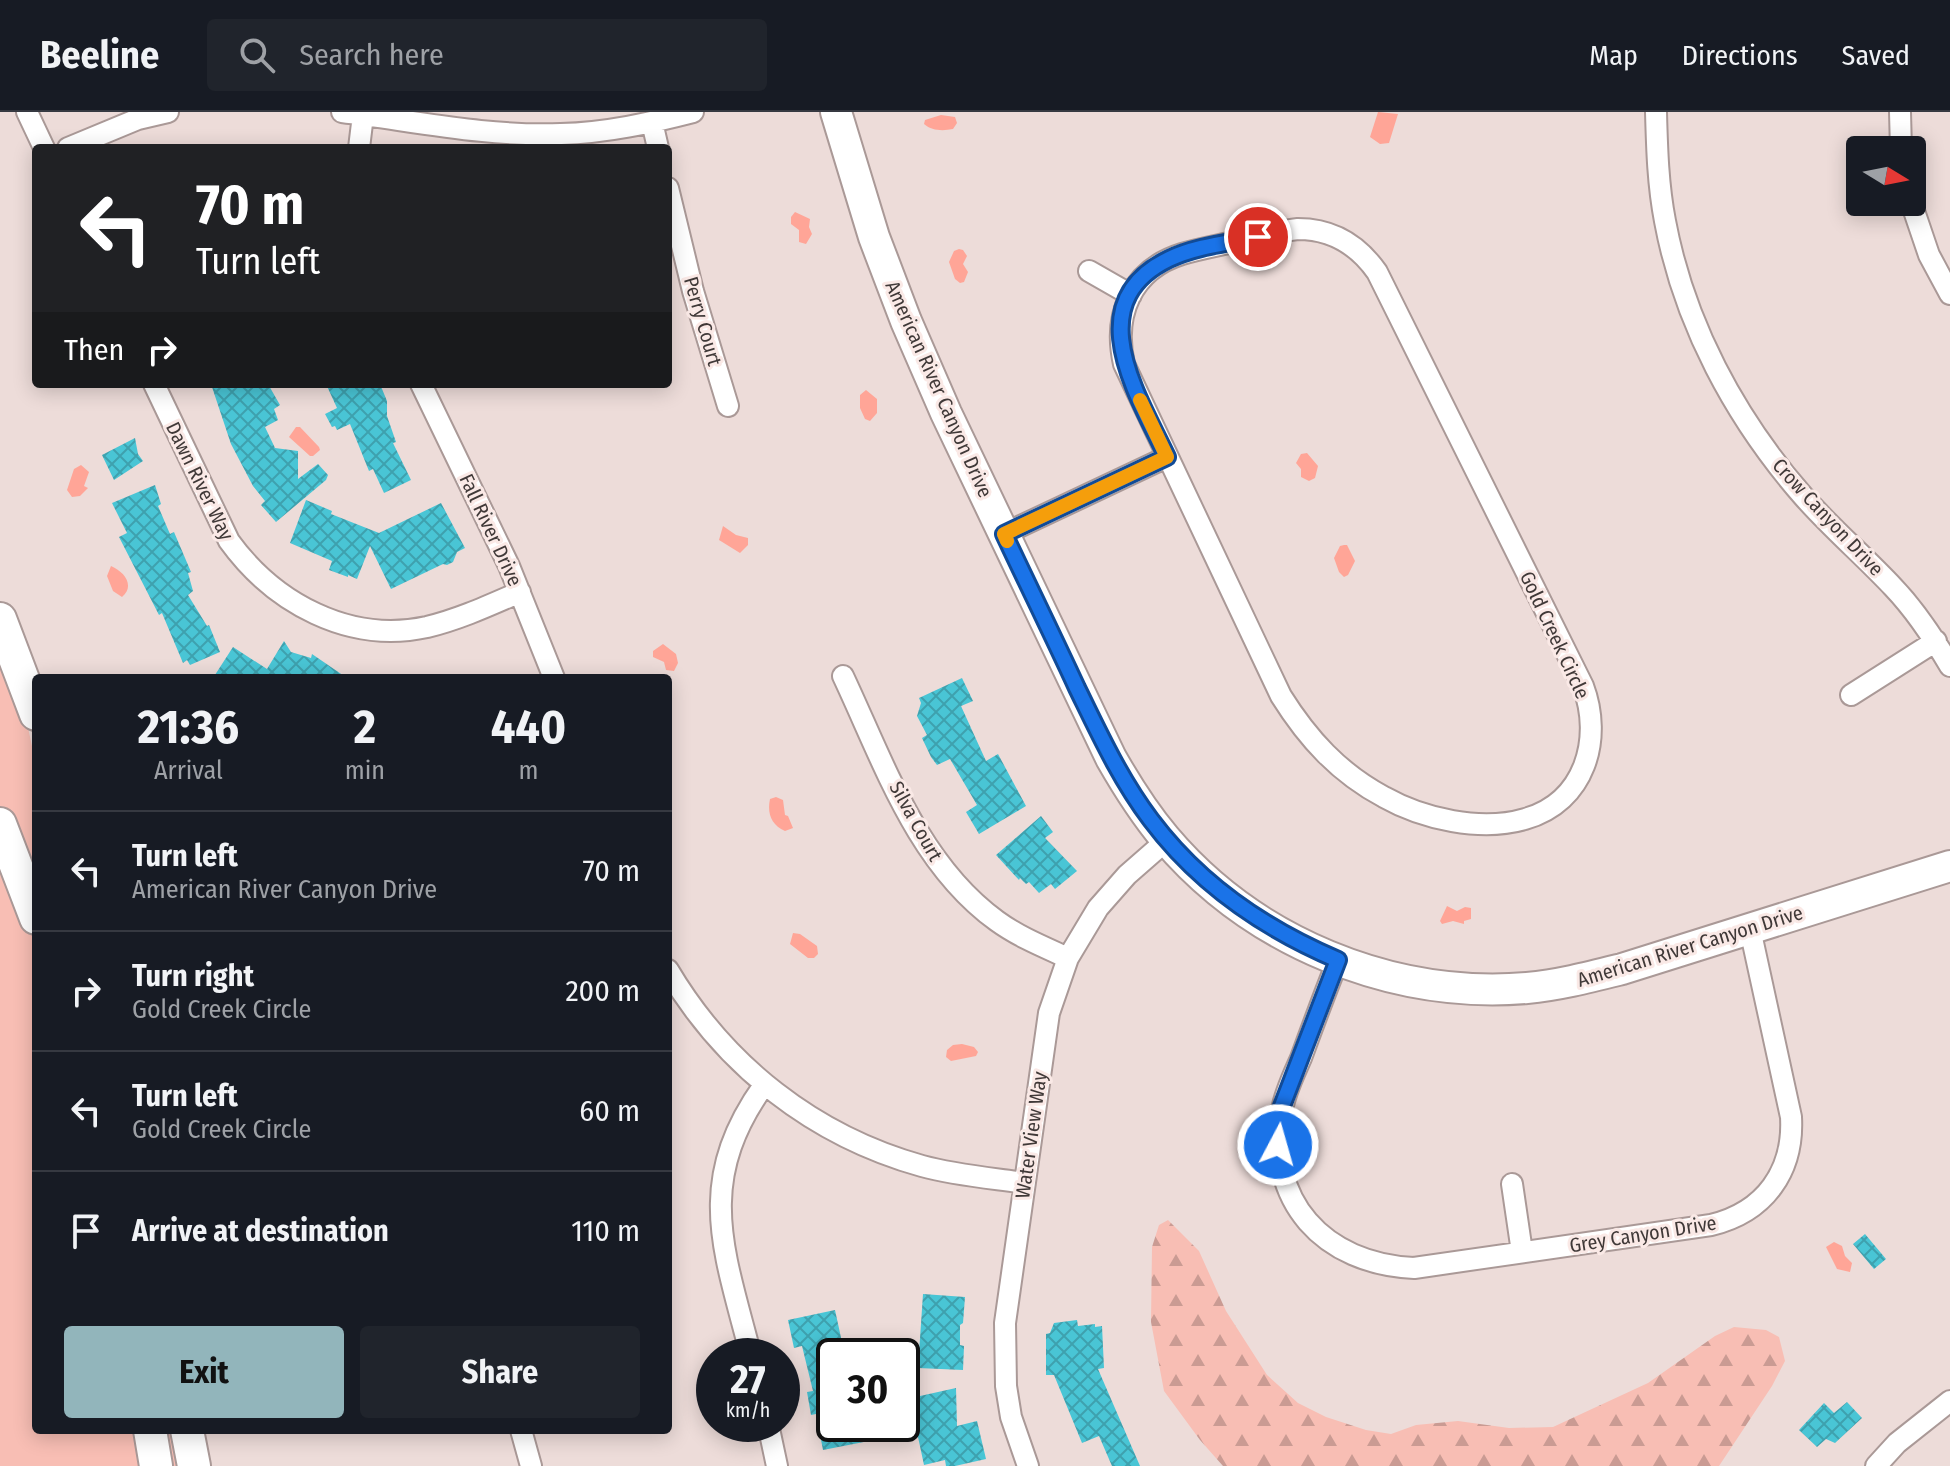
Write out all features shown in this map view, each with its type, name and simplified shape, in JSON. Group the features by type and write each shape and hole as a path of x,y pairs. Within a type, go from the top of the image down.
{"main road":[{"name":"American River Canyon Drive","path":"836,112 874,237 906,321 1111,758 1134,796 1167,840 1196,871 1268,926 1338,960 1377,973 1436,986 1526,988 1609,973 1950,866"},
{"path":"0,619 32,703"},
{"path":"0,824 32,908"},
{"path":"151,1434 156,1466"},
{"path":"188,1434 194,1466"}],"street":[{"path":"27,112 42,144"},
{"path":"78,144 138,119 168,112"},
{"path":"342,112 515,134 607,131 693,112"},
{"name":"Crow Canyon Drive","path":"1656,112 1657,166 1664,219 1688,306 1710,358 1764,448 1804,497 1894,588 1936,641 1950,666"},
{"path":"1900,112 1901,136"},
{"path":"359,144 363,115"},
{"path":"652,122 657,144"},
{"name":"Perry Court","path":"672,204 693,291 728,406"},
{"path":"1916,216 1929,255 1950,294"},
{"name":"Gold Creek Circle","path":"1312,229 1325,232 1360,251 1377,272 1583,686 1591,715 1591,744 1582,772 1574,785 1553,805 1527,819 1481,823 1416,811 1386,799 1344,772 1313,741 1281,696 1167,457 1122,355 1119,334 1131,295 1147,274 1169,259 1283,231 1312,229"},
{"path":"1089,271 1131,295"},
{"name":"Dawn River Way","path":"156,388 229,541 245,563 285,599 334,621 361,628 388,630 414,629 454,619 520,592"},
{"name":"Fall River Drive","path":"423,388 520,592 552,674"},
{"path":"1004,534 1167,457"},
{"path":"1851,695 1936,641"},
{"name":"Silva Court","path":"843,676 912,820 948,877 998,922 1068,958"},
{"name":"Water View Way","path":"1028,1466 1011,1417 1004,1355 1005,1323 1046,1028 1068,958 1098,908 1127,875 1167,840"},
{"name":"Grey Canyon Drive","path":"1338,960 1282,1106 1278,1145 1283,1172 1292,1198 1316,1230 1337,1247 1374,1264 1414,1268 1726,1221 1752,1208 1774,1187 1787,1161 1791,1117 1750,929"},
{"path":"672,976 714,1036 764,1085 817,1122 882,1153 950,1172 1024,1183"},
{"path":"746,1338 724,1250 719,1210 726,1156 736,1131 764,1085"},
{"path":"1512,1184 1522,1252"},
{"path":"1876,1466 1897,1443 1950,1401"},
{"path":"522,1434 531,1466"},
{"path":"772,1442 777,1466"}],"green space":[{"path":"0,643 23,704 32,746 32,1434 178,1434 184,1466 0,1466"},
{"path":"1168,1220 1199,1251 1226,1311 1267,1375 1298,1403 1326,1417 1366,1430 1391,1434 1416,1425 1458,1421 1509,1428 1553,1427 1648,1383 1715,1336 1734,1327 1766,1330 1779,1337 1785,1361 1719,1466 1223,1466 1164,1391 1151,1322 1152,1247 1159,1225"}],"shaded area":[{"path":"1378,112 1398,114 1389,143 1380,144 1370,137"},
{"path":"941,115 955,117 957,123 953,129 938,130 924,124 925,120"},
{"path":"795,212 810,219 812,234 806,244 799,242 799,230 791,224"},
{"path":"959,249 967,256 963,264 968,272 964,282 960,283 955,279 949,262 954,251"},
{"path":"866,390 877,399 877,413 870,421 865,419 860,408 860,395"},
{"path":"296,427 300,427 319,447 320,450 313,456 289,437"},
{"path":"1307,453 1318,466 1315,478 1309,481 1301,477 1301,469 1296,463 1301,454"},
{"path":"81,465 89,472 84,486 88,488 80,496 72,497 67,490 74,469"},
{"path":"723,526 736,535 748,538 748,545 740,553 719,540"},
{"path":"1347,545 1355,561 1344,577 1334,558 1340,546"},
{"path":"111,566 127,580 128,588 122,597 113,591 107,576"},
{"path":"663,644 676,654 678,663 674,671 666,670 664,662 653,657 653,651"},
{"path":"776,797 783,800 785,815 793,828 785,831 771,818 770,799"},
{"path":"1447,906 1457,911 1471,908 1471,919 1464,921 1464,924 1453,921 1442,924 1440,921"},
{"path":"793,933 800,934 817,946 818,954 814,958 808,958 790,944"},
{"path":"953,1045 974,1047 978,1052 976,1056 951,1061 946,1057 947,1050"},
{"path":"1834,1242 1842,1246 1845,1256 1852,1263 1850,1272 1837,1269 1826,1247"}],"building":[{"path":"212,388 270,388 280,405 274,409 278,420 265,427 275,448 298,451 298,479 318,464 328,475 276,522 261,505 265,501 253,486 231,444"},
{"path":"328,388 382,388 396,442 393,443 411,480 384,493 373,469 369,471 350,424 337,430 335,426 332,427 325,414 337,408"},
{"path":"135,438 138,454 143,461 114,480 102,455"},
{"path":"155,485 161,504 158,506 170,534 174,532 191,572 188,573 193,591 188,595 209,625 220,652 190,665 187,660 183,663 162,613 159,615 119,537 127,533 112,503"},
{"path":"306,500 332,511 331,514 379,533 441,503 465,548 457,552 453,562 391,589 370,546 357,579 348,577 329,570 332,561 290,543"},
{"path":"284,641 291,652 311,658 312,654 341,674 216,674 233,647 267,669"},
{"path":"962,678 973,701 961,706 986,761 998,754 1026,806 979,834 966,812 977,805 950,759 937,765 931,757 922,738 927,735 917,716 921,703 919,698"},
{"path":"1041,816 1053,832 1045,838 1077,871 1055,889 1051,884 1039,893 1029,882 1026,884 1019,880 996,855"},
{"path":"1865,1234 1886,1259 1874,1269 1853,1244"},
{"path":"923,1294 965,1297 963,1323 960,1325 960,1345 964,1346 963,1370 920,1368"},
{"path":"835,1310 841,1338 816,1338 816,1414 811,1415 807,1392 813,1391 800,1338 792,1338 788,1320"},
{"path":"1077,1320 1078,1326 1102,1326 1104,1368 1098,1369 1140,1466 1112,1466 1099,1436 1082,1443 1054,1375 1046,1375 1046,1334 1050,1333 1054,1323"},
{"path":"956,1388 957,1426 977,1421 986,1459 955,1466 946,1466 945,1460 924,1465 919,1442 920,1396"},
{"path":"1847,1402 1862,1418 1835,1443 1826,1439 1817,1447 1799,1430 1824,1403 1834,1413"},
{"path":"821,1442 864,1442 823,1450"}],"slow traffic":[{"path":"1007,541 1004,534 1167,457 1140,400"}],"route":[{"path":"1258,237 1169,259 1147,274 1125,307 1119,334 1124,364 1167,457 1004,534 1111,758 1151,821 1196,871 1231,900 1268,926 1338,960 1282,1106 1278,1145"}]}
